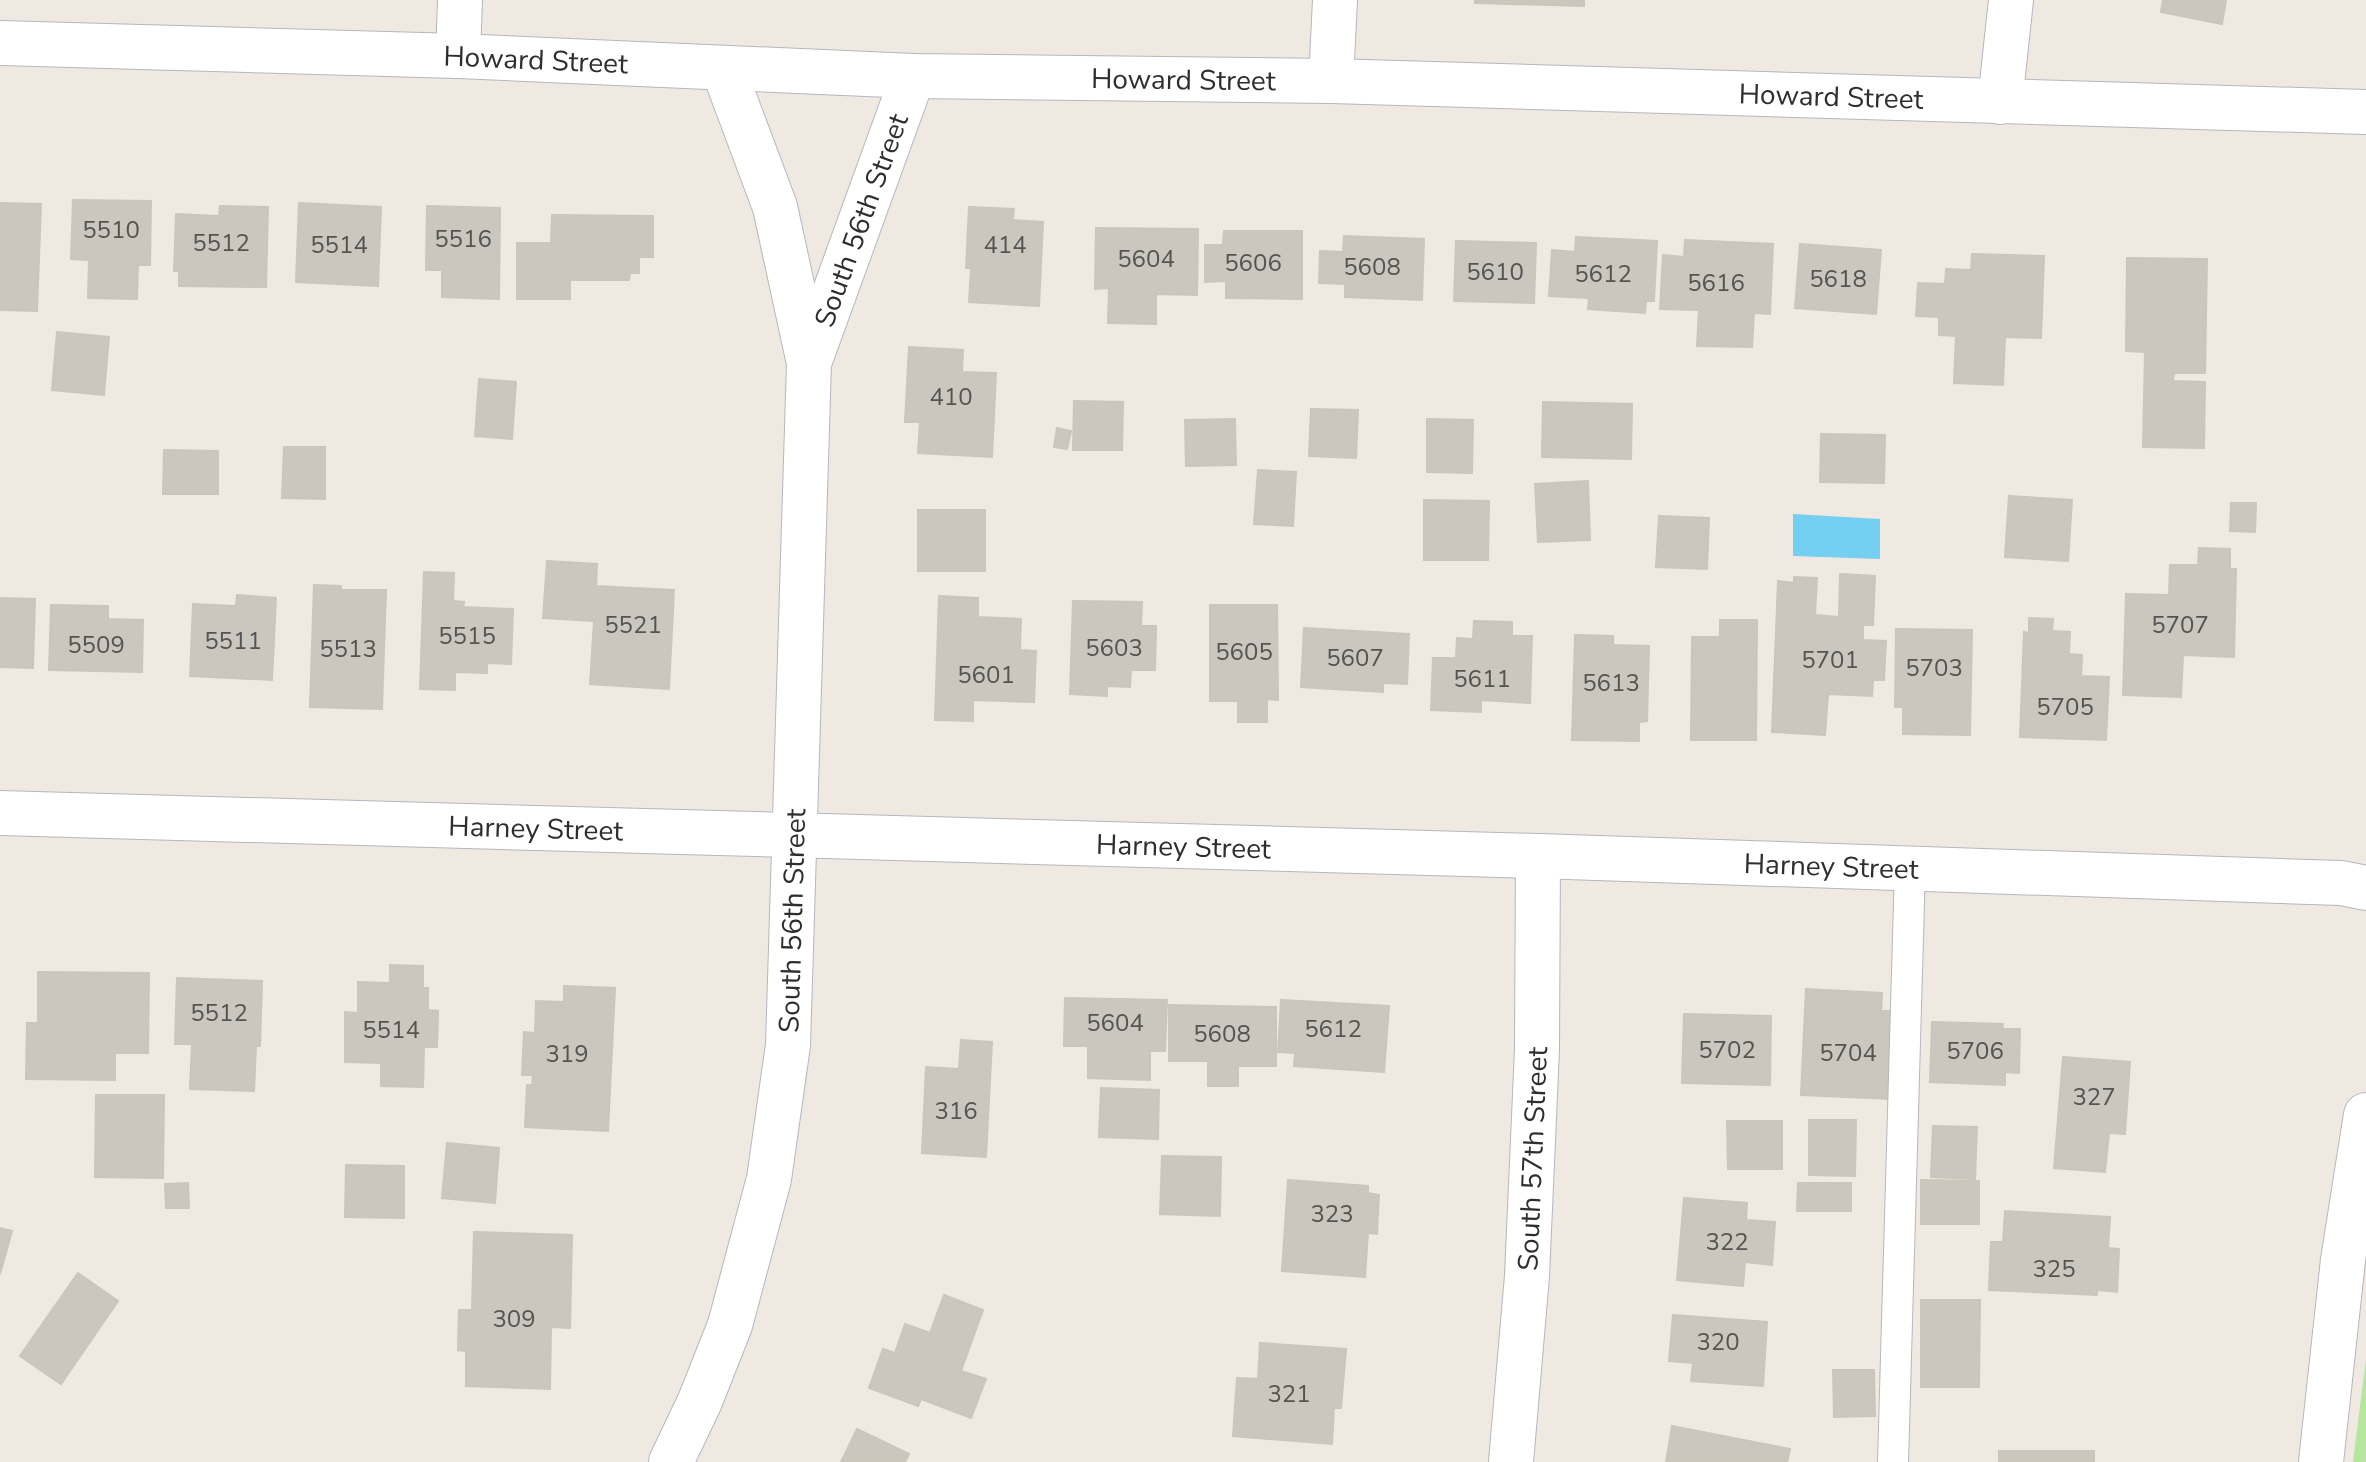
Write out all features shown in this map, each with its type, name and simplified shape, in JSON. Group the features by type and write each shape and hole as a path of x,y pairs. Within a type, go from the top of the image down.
{"street":[{"path":"458,56 460,0"},
{"path":"1331,81 1335,0"},
{"path":"2000,102 2011,0"},
{"name":"Howard Street","path":"0,43 458,56 913,76 1331,81 2366,112"},
{"name":"South 56th Street","path":"671,1462 700,1401 730,1325 769,1179 788,1045 809,363 775,207 723,68"},
{"name":"South 56th Street","path":"809,363 913,76"},
{"name":"Harney Street","path":"0,813 1910,867 2341,883 2366,888"},
{"name":"South 57th Street","path":"1511,1462 1529,1245 1537,1049 1538,856"},
{"path":"2321,1462 2343,1260 2366,1115"}],"lane":[{"path":"1893,1462 1910,867"}],"green space":[{"path":"2366,1359 2366,1462 2353,1462"}],"water":[{"path":"1793,514 1880,519 1880,559 1793,556"}],"building":[{"path":"1475,0 1584,0 1584,6 1475,3"},
{"path":"2163,0 2226,0 2222,24 2161,12"},
{"path":"73,200 151,201 150,265 138,265 137,299 88,298 89,260 71,259"},
{"path":"0,203 41,204 37,311 0,310"},
{"path":"299,203 381,207 378,286 296,282"},
{"path":"220,206 268,207 266,287 179,286 179,271 174,271 176,214 219,216"},
{"path":"427,206 500,208 499,299 442,297 442,270 426,270"},
{"path":"969,207 1014,209 1013,220 1043,222 1039,306 969,302 971,268 966,268"},
{"path":"552,215 653,216 653,257 639,257 639,273 630,273 629,280 570,280 570,299 517,299 517,243 551,243"},
{"path":"1096,228 1198,229 1197,295 1156,294 1156,324 1108,323 1109,288 1095,289"},
{"path":"1224,231 1302,231 1302,299 1226,298 1226,281 1205,282 1205,245 1223,245"},
{"path":"1344,236 1424,239 1422,300 1345,297 1345,284 1319,283 1320,251 1343,252"},
{"path":"1576,237 1657,241 1654,301 1646,301 1645,313 1588,309 1589,298 1549,296 1552,250 1575,252"},
{"path":"1685,240 1773,244 1770,314 1754,313 1752,347 1697,346 1699,310 1660,309 1663,255 1684,257"},
{"path":"1456,241 1536,243 1534,303 1454,301"},
{"path":"1800,244 1881,250 1876,314 1795,308"},
{"path":"1972,254 2044,256 2041,338 2005,337 2003,385 1954,383 1956,336 1939,335 1939,317 1916,316 1918,283 1945,284 1946,269 1971,270"},
{"path":"2127,258 2207,259 2205,373 2174,373 2173,381 2205,382 2204,448 2143,447 2145,352 2126,351"},
{"path":"57,332 109,337 104,395 52,390"},
{"path":"909,347 963,350 962,372 996,373 992,457 918,453 920,422 905,422"},
{"path":"479,379 516,382 512,439 475,436"},
{"path":"1074,401 1123,402 1122,450 1073,450"},
{"path":"1543,402 1632,404 1631,459 1542,457"},
{"path":"1311,409 1358,410 1356,458 1309,456"},
{"path":"1235,419 1236,465 1186,466 1185,420"},
{"path":"1427,419 1473,420 1472,473 1427,472"},
{"path":"1057,428 1071,431 1067,449 1054,447"},
{"path":"1821,434 1885,435 1884,483 1820,482"},
{"path":"284,447 325,447 325,499 282,498"},
{"path":"164,450 218,451 218,494 163,494"},
{"path":"1258,470 1296,472 1293,526 1254,524"},
{"path":"1588,481 1590,540 1538,542 1535,484"},
{"path":"2009,496 2072,500 2068,561 2005,557"},
{"path":"1424,500 1489,501 1488,560 1424,560"},
{"path":"2231,503 2256,503 2255,532 2230,531"},
{"path":"918,510 985,510 985,571 918,571"},
{"path":"1659,516 1709,518 1707,569 1656,567"},
{"path":"2199,548 2230,549 2230,569 2236,569 2234,657 2183,655 2181,697 2123,695 2126,594 2169,595 2170,565 2198,565"},
{"path":"547,561 597,564 596,586 674,590 669,689 590,684 594,621 543,618"},
{"path":"424,572 454,573 453,601 464,602 463,607 513,609 511,664 487,663 487,673 455,672 455,690 420,689"},
{"path":"1840,574 1875,576 1873,625 1863,625 1863,640 1886,641 1884,680 1873,680 1872,696 1828,694 1825,735 1772,732 1778,581 1794,583 1794,577 1817,578 1815,615 1839,617"},
{"path":"314,585 341,586 341,590 386,590 382,709 310,707"},
{"path":"237,595 276,598 272,680 190,676 193,604 236,606"},
{"path":"939,596 978,598 978,617 1021,619 1020,650 1036,651 1034,702 973,700 973,721 935,720"},
{"path":"0,598 35,599 33,668 0,667"},
{"path":"1073,601 1142,602 1141,626 1156,626 1155,670 1131,670 1130,687 1107,686 1107,696 1070,694"},
{"path":"51,605 108,606 108,619 143,620 142,672 49,670"},
{"path":"1210,605 1277,605 1278,700 1267,699 1267,722 1238,722 1238,701 1210,701"},
{"path":"2029,618 2053,619 2052,631 2070,632 2069,654 2082,655 2081,676 2109,677 2106,740 2020,737 2024,632 2029,633"},
{"path":"1720,620 1757,620 1756,740 1691,740 1692,637 1720,637"},
{"path":"1474,621 1512,622 1512,636 1532,636 1530,703 1481,700 1481,712 1431,710 1433,658 1456,658 1457,638 1473,639"},
{"path":"1304,628 1409,634 1407,684 1383,683 1383,692 1301,687"},
{"path":"1896,629 1972,630 1970,735 1903,734 1903,707 1895,707"},
{"path":"1575,635 1613,636 1613,645 1649,646 1647,721 1639,722 1639,741 1572,740"},
{"path":"390,965 423,966 423,988 428,988 428,1010 438,1011 437,1047 424,1047 423,1087 381,1086 381,1063 345,1062 345,1012 358,1013 358,982 390,983"},
{"path":"38,972 149,973 148,1053 115,1053 115,1080 26,1079 27,1023 38,1023"},
{"path":"177,978 262,981 260,1046 256,1046 254,1091 190,1089 192,1044 175,1044"},
{"path":"564,986 615,988 608,1131 525,1127 527,1085 532,1085 533,1075 522,1075 524,1032 535,1033 536,1001 564,1002"},
{"path":"1806,989 1882,993 1881,1011 1895,1011 1892,1099 1801,1095"},
{"path":"1065,998 1167,1000 1165,1051 1150,1051 1150,1080 1088,1078 1088,1046 1064,1046"},
{"path":"1281,1000 1389,1006 1384,1072 1294,1066 1295,1053 1278,1052"},
{"path":"1169,1005 1276,1007 1276,1066 1238,1066 1238,1086 1208,1086 1208,1061 1169,1061"},
{"path":"1684,1014 1771,1016 1770,1085 1682,1083"},
{"path":"1932,1022 2003,1024 2002,1029 2020,1029 2019,1073 2005,1072 2005,1085 1930,1082"},
{"path":"961,1040 992,1042 986,1157 922,1153 926,1067 959,1069"},
{"path":"2063,1057 2130,1062 2125,1134 2109,1133 2105,1172 2054,1168"},
{"path":"1101,1088 1159,1090 1158,1139 1099,1137"},
{"path":"96,1095 164,1095 163,1178 95,1177"},
{"path":"1809,1120 1856,1120 1855,1176 1809,1175"},
{"path":"1727,1121 1782,1121 1782,1169 1728,1169"},
{"path":"1933,1126 1977,1127 1975,1179 1931,1177"},
{"path":"447,1143 499,1148 495,1203 442,1198"},
{"path":"1162,1156 1221,1157 1220,1216 1160,1214"},
{"path":"346,1165 404,1166 404,1218 345,1217"},
{"path":"1288,1180 1368,1186 1368,1193 1379,1195 1377,1234 1368,1233 1365,1277 1282,1271"},
{"path":"1921,1180 1979,1181 1979,1224 1921,1224"},
{"path":"188,1183 189,1208 166,1208 165,1184"},
{"path":"1798,1183 1851,1183 1851,1211 1797,1211"},
{"path":"1684,1198 1747,1203 1746,1220 1775,1222 1772,1265 1745,1262 1743,1286 1677,1280"},
{"path":"2005,1211 2110,1217 2108,1248 2119,1249 2117,1292 2097,1290 2097,1295 1989,1290 1991,1242 2003,1242"},
{"path":"0,1228 12,1231 0,1274"},
{"path":"474,1232 572,1235 570,1328 551,1327 550,1389 466,1386 466,1351 458,1350 459,1310 472,1310"},
{"path":"78,1273 118,1301 61,1384 20,1356"},
{"path":"944,1295 983,1310 961,1371 986,1379 971,1418 921,1399 918,1406 869,1388 883,1349 895,1353 905,1324 930,1333"},
{"path":"1921,1300 1980,1300 1979,1387 1921,1387"},
{"path":"1673,1315 1767,1322 1763,1386 1691,1381 1693,1363 1669,1361"},
{"path":"1260,1343 1346,1349 1341,1408 1334,1408 1332,1444 1233,1436 1237,1378 1258,1379"},
{"path":"1833,1370 1874,1370 1875,1416 1834,1417"},
{"path":"1672,1426 1790,1449 1787,1462 1666,1462"},
{"path":"857,1429 909,1454 905,1462 841,1462"},
{"path":"1999,1451 2094,1451 2094,1462 1999,1462"}]}
